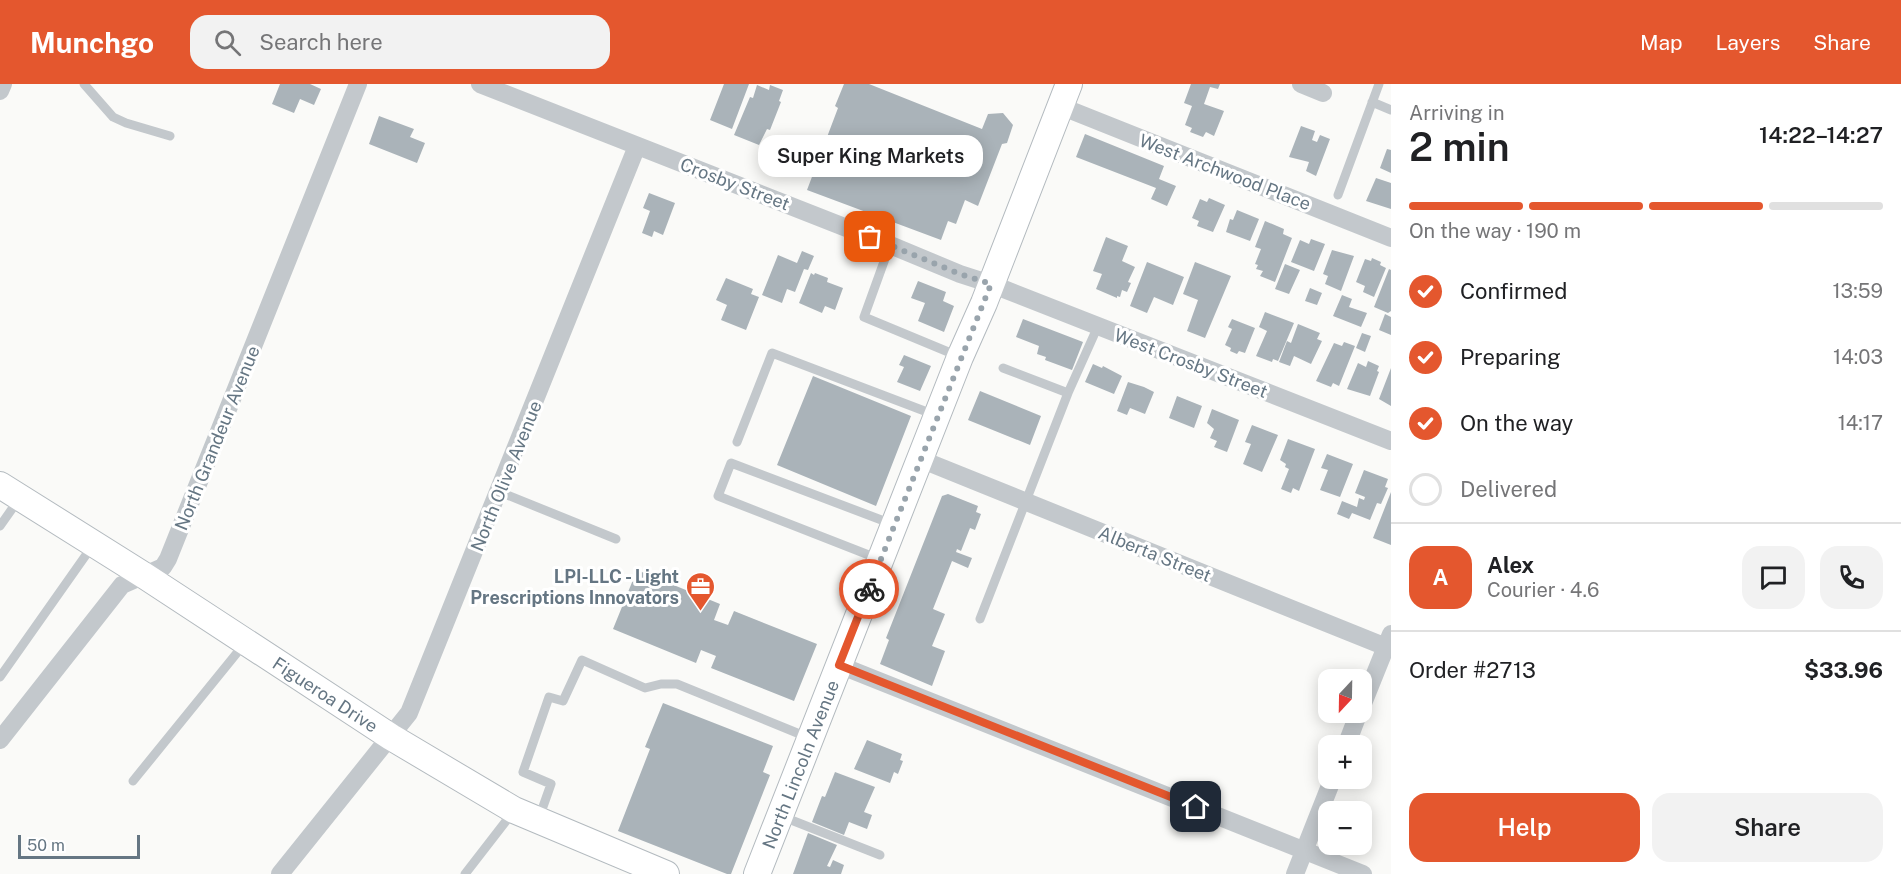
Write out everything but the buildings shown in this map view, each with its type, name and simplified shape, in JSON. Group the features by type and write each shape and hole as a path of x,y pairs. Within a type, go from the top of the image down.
{"main road":[{"name":"North Lincoln Avenue","path":"757,874 1064,95"},
{"name":"Figueroa Drive","path":"10,491 391,737 514,810 666,874"}],"street":[{"path":"0,91 3,84"},
{"name":"North Grandeur Avenue","path":"0,740 122,585 163,567 168,559 358,84"},
{"name":"Crosby Street","path":"480,84 960,274 991,284"},
{"path":"1301,84 1323,93"},
{"name":"West Archwood Place","path":"1064,95 1391,237"},
{"name":"North Olive Avenue","path":"280,874 409,713 500,492 637,146"},
{"name":"West Crosby Street","path":"991,284 1391,441"},
{"name":"Alberta Street","path":"920,459 1389,643"},
{"path":"1372,683 1389,643"},
{"path":"839,665 1363,874"},
{"path":"1295,874 1329,789"}],"lane":[{"path":"84,84 113,117 170,136"},
{"path":"1338,195 1378,84"},
{"path":"1372,102 1391,110"},
{"path":"890,245 864,317 960,357"},
{"path":"980,619 1068,393 1098,326"},
{"path":"737,441 772,353 937,416"},
{"path":"1003,368 1068,393"},
{"path":"880,559 718,496 731,463 894,525"},
{"path":"0,526 10,491"},
{"path":"500,492 616,539"},
{"path":"0,677 93,545"},
{"path":"133,781 245,643"},
{"path":"538,820 550,784 523,772 549,697 563,701 582,660 645,688 676,684 811,738"},
{"path":"465,874 514,810"},
{"path":"781,816 880,855"}],"way so far":[{"path":"869,589 991,284 972,279 870,237"}],"place":[{"name":"Super King Markets","path":"870,237"},
{"name":"LPI-LLC - Light Prescriptions Innovators","path":"700,612"}],"route":[{"path":"869,589 839,665 1196,807"}]}
